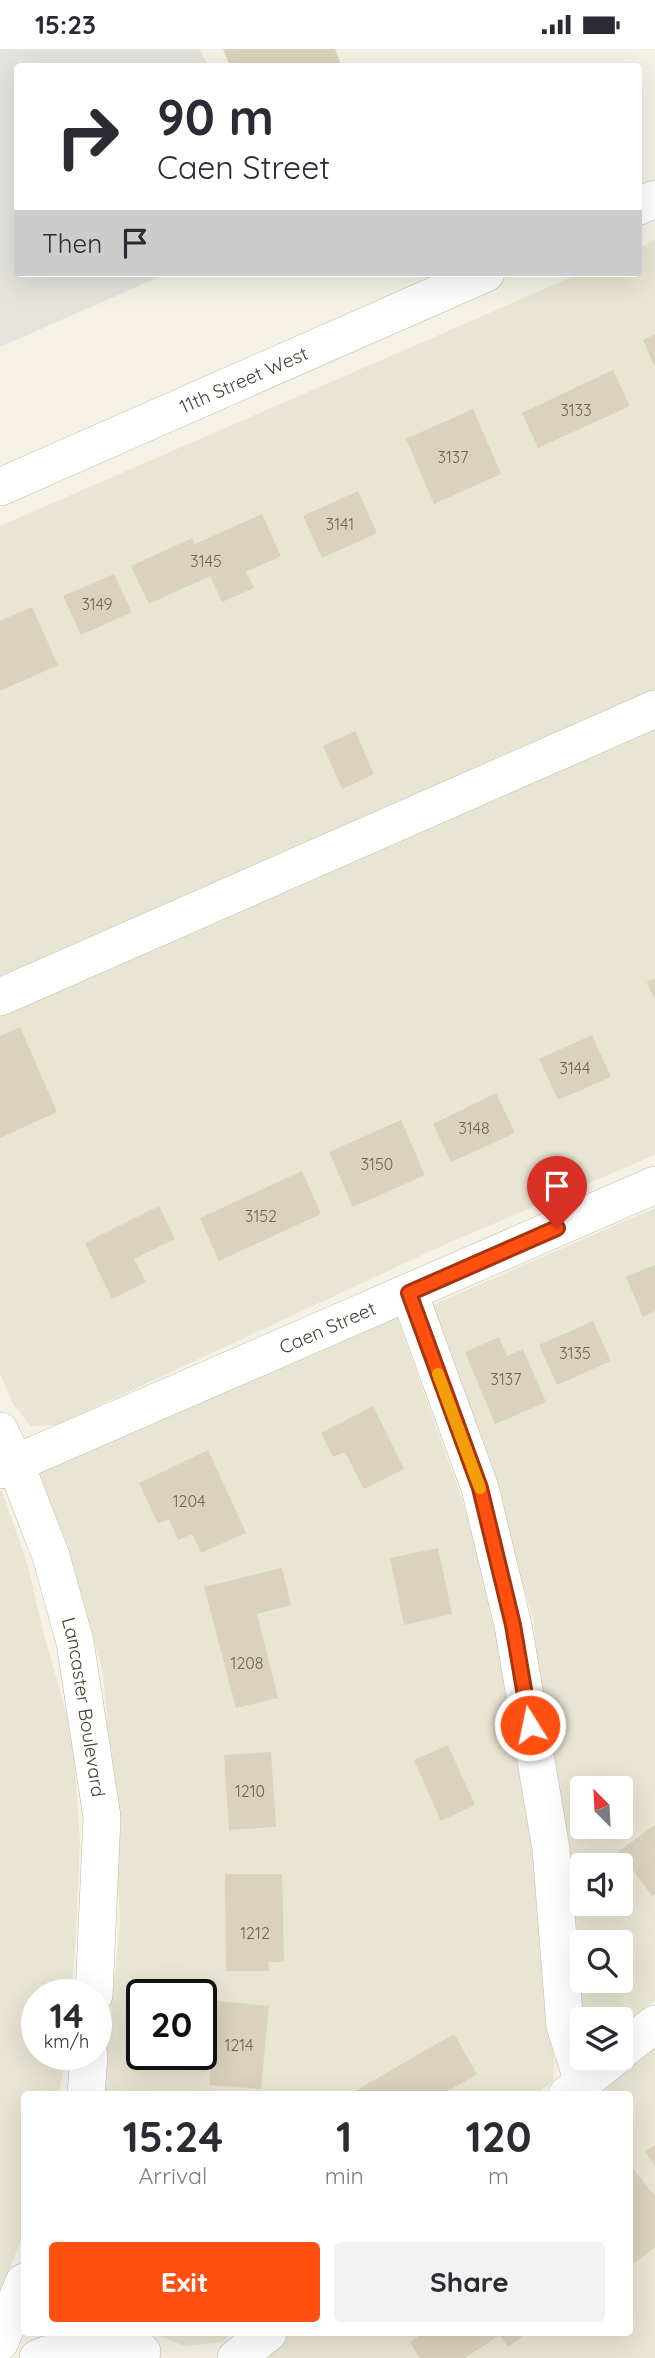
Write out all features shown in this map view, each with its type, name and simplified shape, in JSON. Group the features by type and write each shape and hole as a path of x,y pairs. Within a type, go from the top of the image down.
{"street":[{"name":"11th Street West","path":"0,487 477,277"},
{"path":"0,996 655,709"},
{"name":"Caen Street","path":"5,1454 409,1293 655,1185"},
{"path":"409,1293 480,1488 513,1625 551,1849 565,2025 575,2088 598,2070"},
{"name":"Lancaster Boulevard","path":"5,1454 51,1556 75,1642 102,1817 95,1979"},
{"path":"633,2041 655,2024"},
{"path":"86,2091 88,2070"},
{"path":"0,2342 21,2290"},
{"path":"236,2358 264,2336"},
{"path":"38,2358 48,2354 89,2349 140,2348"}],"shaded area":[{"path":"0,49 200,49 207,63 14,63 14,277 159,277 0,347"},
{"path":"655,240 655,701 0,987 0,526 572,277 642,277 642,246"},
{"path":"655,710 655,1155 446,1244 57,1425 31,1426 13,1404 0,1374 0,999"},
{"path":"655,1208 655,2000 633,2018 633,2007 579,2005 578,1993 633,1993 633,1930 574,1930 573,1916 633,1916 633,1853 570,1853 570,1865 568,1834 540,1707 533,1617 430,1306"},
{"path":"396,1314 463,1502 501,1624 536,1851 554,2056 553,2081 540,2091 101,2091 104,2070 112,2070 112,1997 120,1925 103,1672 76,1577 37,1473"},
{"path":"2,1491 28,1566 73,1738 80,1841 72,1979 21,1979 21,2070 63,2070 60,2091 21,2091 21,2240 0,2293"},
{"path":"655,2043 655,2358 256,2358 284,2336 633,2336 633,2091 595,2091 621,2070 633,2070 633,2061"},
{"path":"160,2336 229,2336 222,2342 185,2346"}],"building":[{"path":"223,49 335,49 340,63 228,63"},
{"path":"655,334 655,368 643,340"},
{"path":"613,370 630,406 538,448 522,413"},
{"path":"473,409 501,474 434,504 406,439"},
{"path":"358,491 377,533 322,558 303,516"},
{"path":"262,514 281,556 246,572 254,588 222,602 210,576 149,604 131,566 192,538 195,544"},
{"path":"114,574 132,612 81,635 63,596"},
{"path":"32,607 58,665 0,691 0,621"},
{"path":"355,731 374,774 342,789 323,746"},
{"path":"655,978 655,1001 647,982"},
{"path":"20,1027 57,1112 0,1138 0,1036"},
{"path":"592,1035 611,1077 558,1100 539,1059"},
{"path":"496,1093 515,1133 451,1162 433,1124"},
{"path":"401,1120 425,1175 353,1207 329,1152"},
{"path":"302,1171 321,1214 219,1261 200,1218"},
{"path":"159,1206 175,1239 134,1259 146,1282 112,1299 85,1243"},
{"path":"655,1265 655,1311 643,1317 626,1277"},
{"path":"593,1321 611,1361 557,1385 539,1345"},
{"path":"499,1337 507,1356 523,1349 546,1402 495,1424 465,1352"},
{"path":"373,1406 404,1469 364,1489 345,1452 333,1457 321,1433"},
{"path":"208,1450 246,1533 201,1553 192,1534 178,1540 169,1519 158,1524 139,1483"},
{"path":"438,1548 452,1614 404,1625 390,1558"},
{"path":"282,1568 291,1605 257,1614 278,1698 236,1708 204,1587"},
{"path":"448,1745 475,1805 441,1821 414,1760"},
{"path":"271,1752 276,1827 229,1830 224,1755"},
{"path":"655,1825 655,1894 652,1896 633,1870 633,1853 619,1851"},
{"path":"225,1874 282,1874 284,1962 268,1962 269,1971 226,1971"},
{"path":"217,2001 269,2006 261,2089 209,2085 210,2070 217,2070"},
{"path":"454,2034 477,2074 448,2091 355,2091"},
{"path":"655,2145 655,2166 645,2152"},
{"path":"633,2169 655,2196 655,2247 633,2264"},
{"path":"419,2336 498,2336 465,2358 420,2358 410,2342"},
{"path":"501,2336 521,2336 522,2337 508,2347"}],"slow traffic":[{"path":"438,1374 480,1488"}],"route":[{"path":"530,1725 513,1625 480,1488 409,1293 557,1228"}]}
